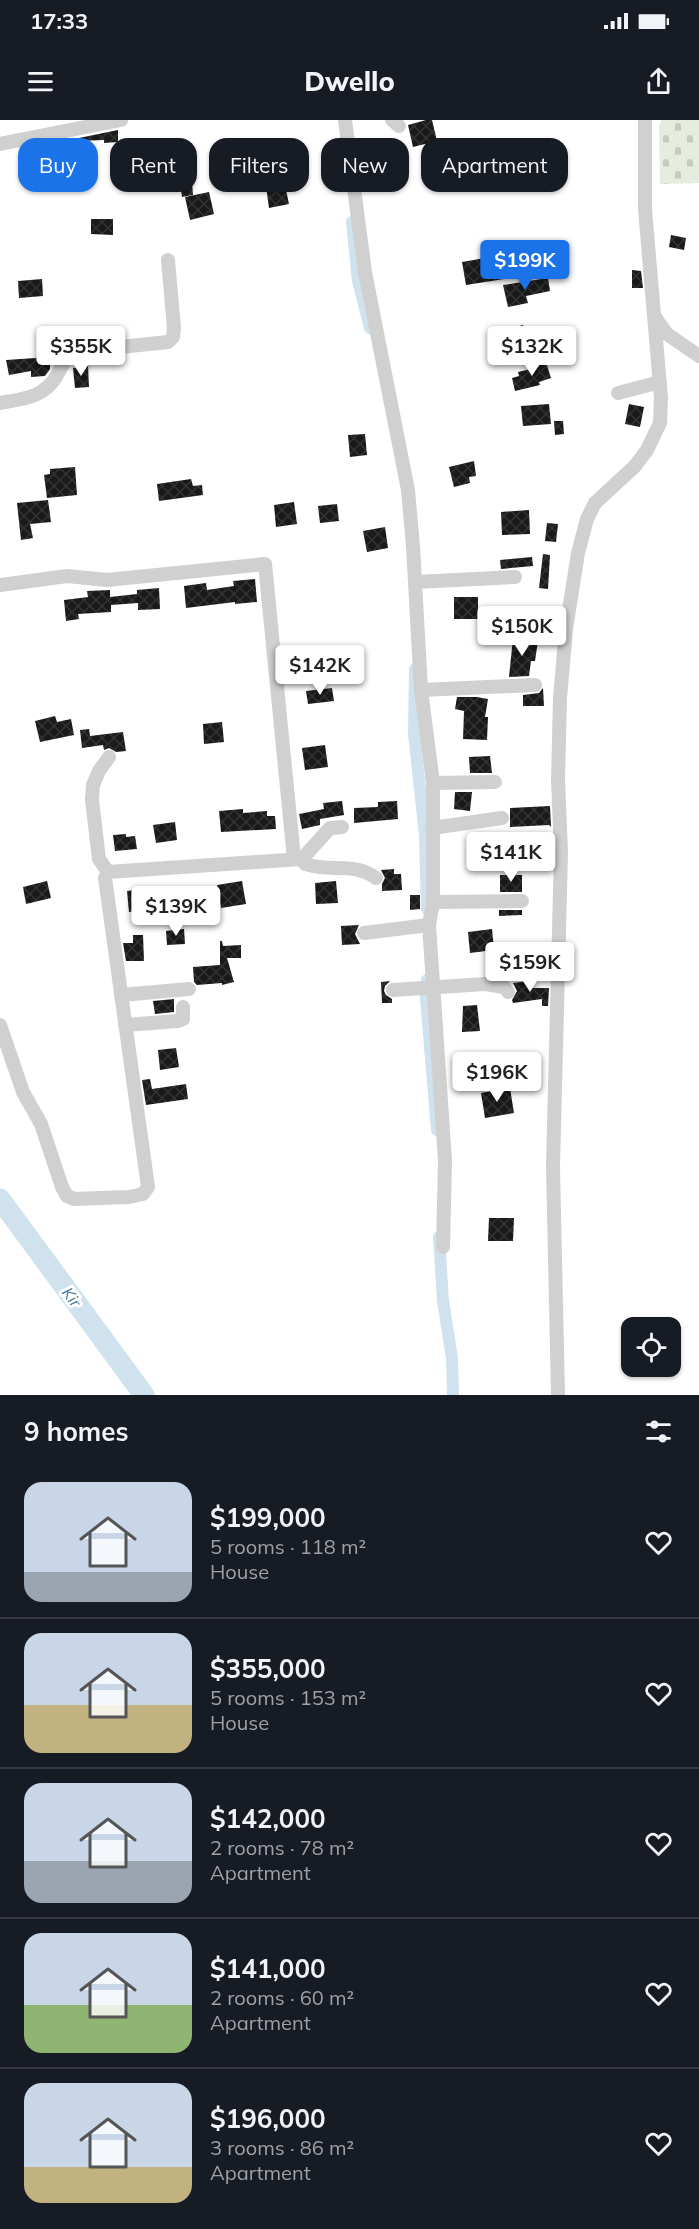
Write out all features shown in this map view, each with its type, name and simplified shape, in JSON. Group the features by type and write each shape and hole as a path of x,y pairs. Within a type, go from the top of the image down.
{"street":[{"path":"0,144 121,120"},
{"path":"558,1395 553,1166 561,852 558,780 560,698 566,629 578,554 587,519 596,503 635,465 654,437 660,423 660,382 645,209 645,120"},
{"path":"350,121 350,162 365,272 408,490 421,690 433,783 433,902 429,926 445,1160 443,1247"},
{"path":"0,403 33,397 45,390 72,352 168,342 173,337 174,328 168,260"},
{"path":"653,315 667,334 699,356"},
{"path":"618,393 660,382"},
{"path":"0,585 67,576 107,580 265,564 298,859 304,864 318,868 360,868 376,878"},
{"path":"415,582 516,577"},
{"path":"421,690 535,685"},
{"path":"108,872 99,859 92,800 93,784 109,757"},
{"path":"433,783 495,782"},
{"path":"432,828 502,818"},
{"path":"108,872 298,859 330,828 342,827"},
{"path":"0,1025 23,1092 41,1124 67,1196 74,1199 129,1197 143,1194 148,1187 105,878 108,872"},
{"path":"433,902 522,901"},
{"path":"364,933 429,926"},
{"path":"393,990 485,984 504,987 508,992"},
{"path":"121,995 189,989"},
{"path":"125,1025 178,1021 183,1018 183,1007"}],"green space":[{"path":"662,120 699,120 699,183 660,184 659,125"}],"building":[{"path":"432,120 436,138 421,138 421,145 413,147 408,125"},
{"path":"118,130 118,138 110,138 110,143 104,143 104,140 98,140 98,138 79,138"},
{"path":"181,192 193,192 193,195 182,197"},
{"path":"209,192 214,214 190,220 185,197"},
{"path":"267,192 286,192 289,204 269,208"},
{"path":"91,219 113,219 113,235 91,234"},
{"path":"671,235 686,238 684,250 669,247"},
{"path":"485,258 486,261 499,258 504,279 466,285 462,262"},
{"path":"632,270 641,271 643,288 632,288"},
{"path":"548,278 550,291 526,296 528,303 508,307 503,285"},
{"path":"42,279 43,296 19,298 18,281"},
{"path":"523,325 528,344 506,350 501,331"},
{"path":"50,357 50,369 45,376 31,377 31,371 9,375 6,360"},
{"path":"546,362 551,378 539,382 540,385 515,391 512,378 519,376 518,372 539,367 538,364"},
{"path":"88,366 89,387 75,388 73,368"},
{"path":"549,404 551,424 523,426 521,406"},
{"path":"629,404 644,407 640,427 625,424"},
{"path":"554,421 563,421 564,434 555,435"},
{"path":"365,434 367,455 350,457 348,435"},
{"path":"474,461 476,476 469,477 470,483 454,487 449,467"},
{"path":"75,467 77,495 47,498 44,475 50,474 50,469"},
{"path":"191,479 193,486 202,485 203,495 159,501 157,484"},
{"path":"48,500 51,522 30,524 33,538 21,540 17,503"},
{"path":"294,502 297,524 276,527 274,505"},
{"path":"337,504 339,521 320,523 318,506"},
{"path":"529,510 530,534 502,535 501,512"},
{"path":"547,523 558,524 556,542 545,541"},
{"path":"385,527 388,548 367,552 363,531"},
{"path":"543,554 550,555 548,589 539,588"},
{"path":"532,557 533,566 501,569 500,560"},
{"path":"255,579 257,602 235,604 235,602 186,608 184,586 206,583 207,590 234,586 233,581"},
{"path":"159,588 160,609 138,610 138,603 111,605 111,612 78,614 79,619 66,621 64,600 88,597 87,591 110,590 110,597 137,594 137,590"},
{"path":"454,597 478,597 478,619 454,619"},
{"path":"513,638 538,641 535,661 531,661 529,676 509,677"},
{"path":"332,688 334,701 308,704 306,691"},
{"path":"543,688 544,706 523,706 523,695 539,693"},
{"path":"457,697 488,699 485,717 488,717 487,740 463,739 464,711 455,709"},
{"path":"55,716 57,722 71,719 74,735 40,742 35,721"},
{"path":"222,722 224,742 204,744 203,724"},
{"path":"89,729 90,736 123,732 126,751 116,752 109,748 104,750 103,745 82,748 80,730"},
{"path":"325,745 328,767 305,770 302,748"},
{"path":"490,756 492,773 470,773 469,757"},
{"path":"455,792 472,792 470,811 454,809"},
{"path":"342,801 344,815 320,819 320,825 302,829 299,814 324,809 323,803"},
{"path":"397,801 398,819 354,823 354,808 378,807 378,802"},
{"path":"550,806 551,827 549,825 510,827 510,808"},
{"path":"243,809 243,813 267,811 267,816 275,816 276,829 221,832 219,811"},
{"path":"175,822 177,840 156,843 153,825"},
{"path":"126,834 126,837 135,836 137,849 115,851 113,835"},
{"path":"394,869 394,874 401,874 402,890 382,891 385,878 381,870"},
{"path":"500,875 522,875 522,892 500,892"},
{"path":"47,881 51,898 26,904 23,887"},
{"path":"242,881 246,904 221,908 217,885"},
{"path":"336,881 338,903 316,904 315,883"},
{"path":"150,888 153,909 129,912 127,891"},
{"path":"410,895 420,895 420,909 410,910"},
{"path":"499,910 522,910 522,915 499,916"},
{"path":"359,925 355,934 360,944 342,945 341,926"},
{"path":"184,929 185,944 167,945 166,931"},
{"path":"492,929 494,950 470,953 468,932"},
{"path":"133,935 143,935 144,961 126,961 123,943 133,943"},
{"path":"220,941 223,946 241,945 241,958 227,958 234,982 222,985 222,983 197,985 194,982 193,967 220,965"},
{"path":"390,981 384,991 392,999 392,1003 382,1003 381,982"},
{"path":"530,981 531,988 549,988 548,1006 542,1006 542,999 513,1003 512,1000 517,991 513,983"},
{"path":"174,999 174,1012 155,1014 153,1001"},
{"path":"477,1005 480,1031 462,1032 463,1006"},
{"path":"176,1048 179,1067 160,1070 158,1050"},
{"path":"150,1079 152,1089 186,1084 188,1099 146,1105 142,1080"},
{"path":"510,1088 514,1113 485,1118 481,1093"},
{"path":"489,1218 514,1218 513,1241 488,1241"}],"waterway":[{"path":"352,222 358,281 370,328"},
{"path":"415,669 414,733 425,836 427,909"},
{"path":"427,980 426,999 437,1130"},
{"name":"Kir","path":"0,1199 144,1395"},
{"path":"439,1237 443,1301 452,1358 453,1395"}]}
